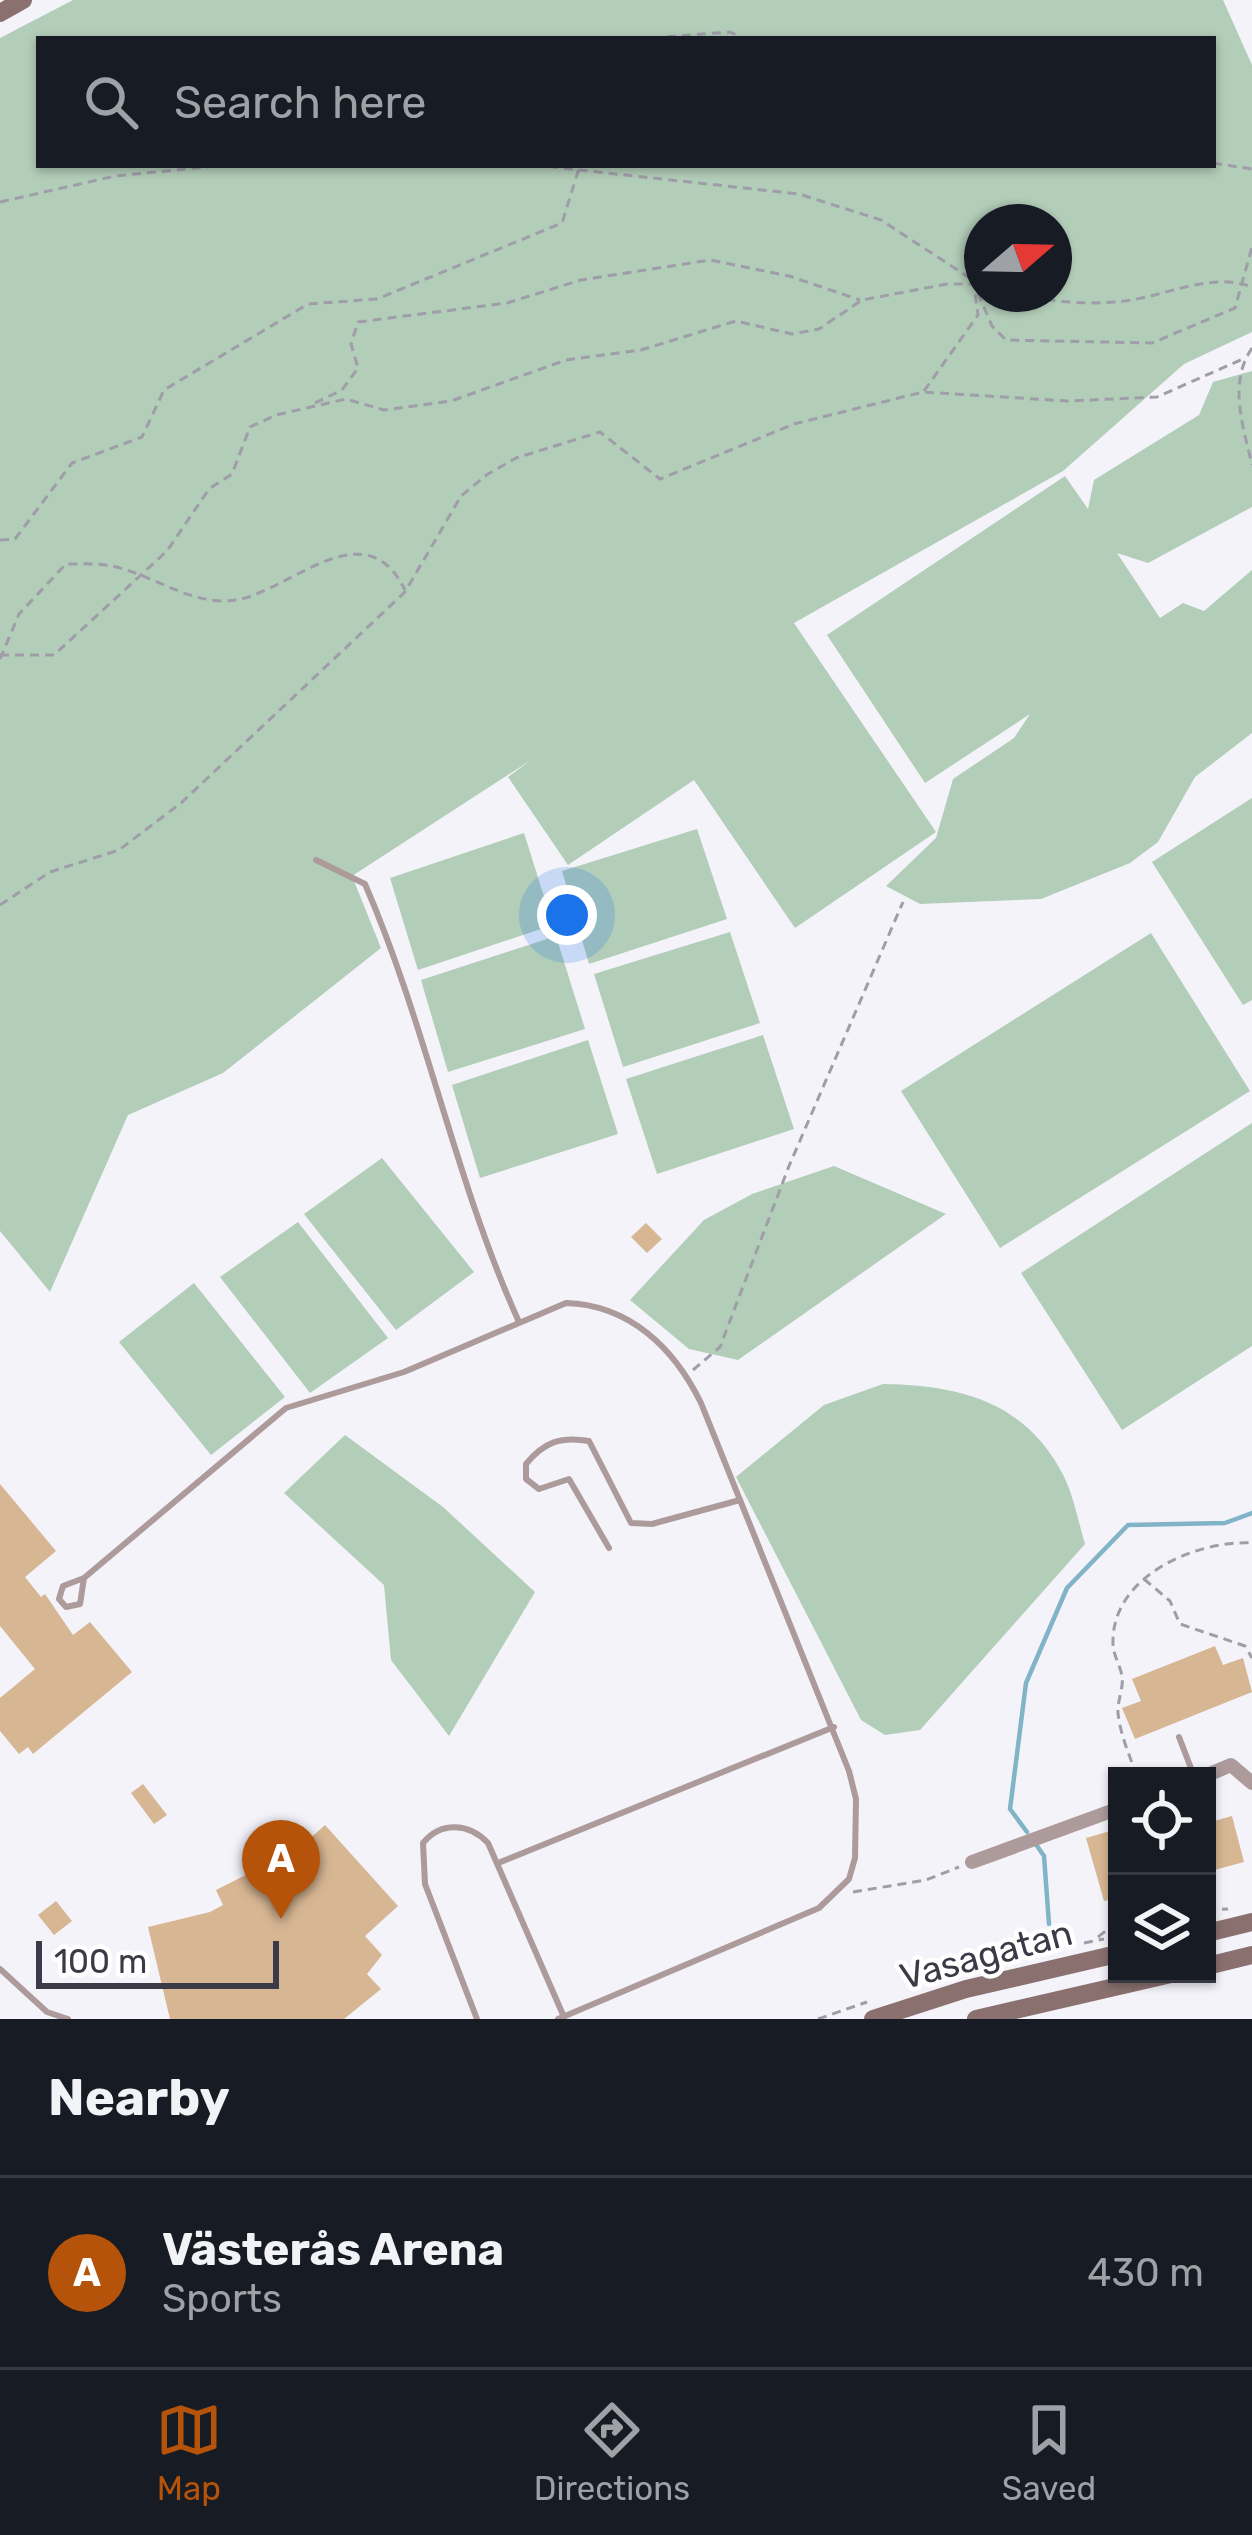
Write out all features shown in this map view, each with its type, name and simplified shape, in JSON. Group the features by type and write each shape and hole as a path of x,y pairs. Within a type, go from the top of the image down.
{"street":[{"path":"0,13 23,0"},
{"path":"1216,1771 1245,1766 1252,1783"},
{"path":"972,1862 1108,1812"},
{"path":"1216,1929 1247,1914"},
{"path":"1216,1964 1252,1955"},
{"name":"Vasagatan","path":"873,2019 966,1989 1108,1956"},
{"name":"Vasagatan","path":"976,2019 1132,1983"}],"lane":[{"path":"316,860 364,884 380,920 413,1002 487,1239 519,1322"},
{"path":"84,1578 80,1604 62,1604 60,1590 84,1578 286,1408 404,1372 566,1303 592,1304 644,1329 688,1376 835,1727 856,1799 858,1834 849,1879 819,1908 561,2018 488,1843 467,1828 441,1828 423,1843 425,1884 477,2019"},
{"path":"609,1548 579,1488 569,1479 539,1489 526,1479 526,1464 538,1449 566,1437 589,1441 631,1523 652,1524 740,1500"},
{"path":"498,1863 835,1727"},
{"path":"1179,1737 1191,1767"},
{"path":"0,1970 47,2012 68,2019"}],"path":[{"path":"677,36 730,32 739,36"},
{"path":"1216,163 1252,169"},
{"path":"0,202 115,176 196,168"},
{"path":"0,540 15,539 72,463 142,437 164,390 308,304 377,299 562,223 579,168 800,194 881,220 964,277"},
{"path":"986,312 1006,340 1152,343 1235,308 1252,247"},
{"path":"405,592 395,570 374,557 340,553 257,596 212,604 141,575 110,565 66,564 19,614 0,656 54,655 141,575 167,551 209,489 232,474 250,428 341,390 358,368 351,344 358,322 396,313 507,303 581,280 710,260 789,276 862,300"},
{"path":"1072,301 1129,300 1186,285 1240,282 1252,287"},
{"path":"307,407 346,399 384,410 452,401 566,360 641,350 736,321 793,334 819,329 862,300 964,284"},
{"path":"923,392 978,312"},
{"path":"1252,348 1238,388 1252,465"},
{"path":"0,905 50,872 119,850 149,830 405,592 461,496 516,458 600,432 660,478 794,424 923,392 1067,401 1157,397 1245,358"},
{"path":"688,1376 719,1347 789,1166 903,902"},
{"path":"1134,1767 1118,1712 1123,1678 1112,1644 1114,1626 1143,1578 1211,1544 1252,1543"},
{"path":"1143,1578 1170,1601 1180,1624 1245,1646 1252,1658"},
{"path":"841,1890 855,1893 926,1880 972,1862"},
{"path":"1216,1911 1247,1914"},
{"path":"1096,1938 1108,1929"}],"green space":[{"path":"73,0 1223,0 1252,65 1252,332 1184,364 1063,471 794,623 936,832 795,928 694,780 568,865 508,777 531,760 352,876 381,948 223,1073 128,1115 50,1292 0,1231 0,38"},
{"path":"1252,371 1252,507 1148,563 1117,553 1160,618 1183,603 1204,611 1252,570 1252,733 1195,777 1158,842 1130,863 1041,899 920,904 886,886 936,838 953,779 1014,738 1030,714 925,783 827,635 1065,476 1088,509 1094,480 1199,415 1213,382"},
{"path":"1252,798 1252,1000 1243,1005 1152,862"},
{"path":"697,829 727,919 589,964 562,871"},
{"path":"524,833 553,925 418,970 390,878"},
{"path":"730,932 760,1023 623,1067 594,974"},
{"path":"1151,933 1250,1091 1000,1248 901,1091"},
{"path":"556,936 585,1029 448,1072 421,980"},
{"path":"763,1035 794,1129 657,1174 626,1079"},
{"path":"588,1040 618,1134 480,1178 452,1085"},
{"path":"1252,1123 1252,1346 1122,1430 1021,1273"},
{"path":"382,1158 474,1272 396,1330 304,1214"},
{"path":"834,1166 946,1214 738,1360 689,1349 630,1300 704,1220 752,1194"},
{"path":"298,1222 388,1338 310,1393 220,1277"},
{"path":"194,1283 285,1397 211,1455 119,1342"},
{"path":"883,1384 961,1393 985,1401 1027,1428 1065,1479 1085,1544 920,1730 885,1735 861,1720 736,1477 824,1405"},
{"path":"345,1435 443,1507 535,1592 449,1736 391,1660 384,1585 284,1493"}],"building":[{"path":"646,1223 662,1239 647,1253 631,1237"},
{"path":"0,1484 56,1551 25,1577 41,1597 45,1594 73,1635 90,1622 132,1672 33,1754 28,1747 19,1754 0,1731 0,1698 35,1669 0,1626"},
{"path":"1215,1646 1223,1665 1243,1658 1252,1692 1135,1739 1122,1708 1141,1701 1132,1679"},
{"path":"143,1784 167,1815 154,1824 131,1793"},
{"path":"1232,1816 1244,1862 1216,1870 1216,1820"},
{"path":"271,1823 296,1851 325,1825 398,1906 365,1936 382,1955 367,1974 381,1989 344,2019 170,2019 148,1927 210,1912 223,1905 216,1890 283,1856"},
{"path":"1108,1832 1108,1900 1104,1901 1086,1838"},
{"path":"56,1901 72,1921 54,1935 38,1915"}],"waterway":[{"path":"1027,1832 1010,1809 1026,1683 1067,1588 1128,1525 1225,1523 1252,1513"},
{"path":"1035,1843 1044,1856 1049,1924"}],"place":[{"name":"Västerås Arena","path":"281,1919"}]}
